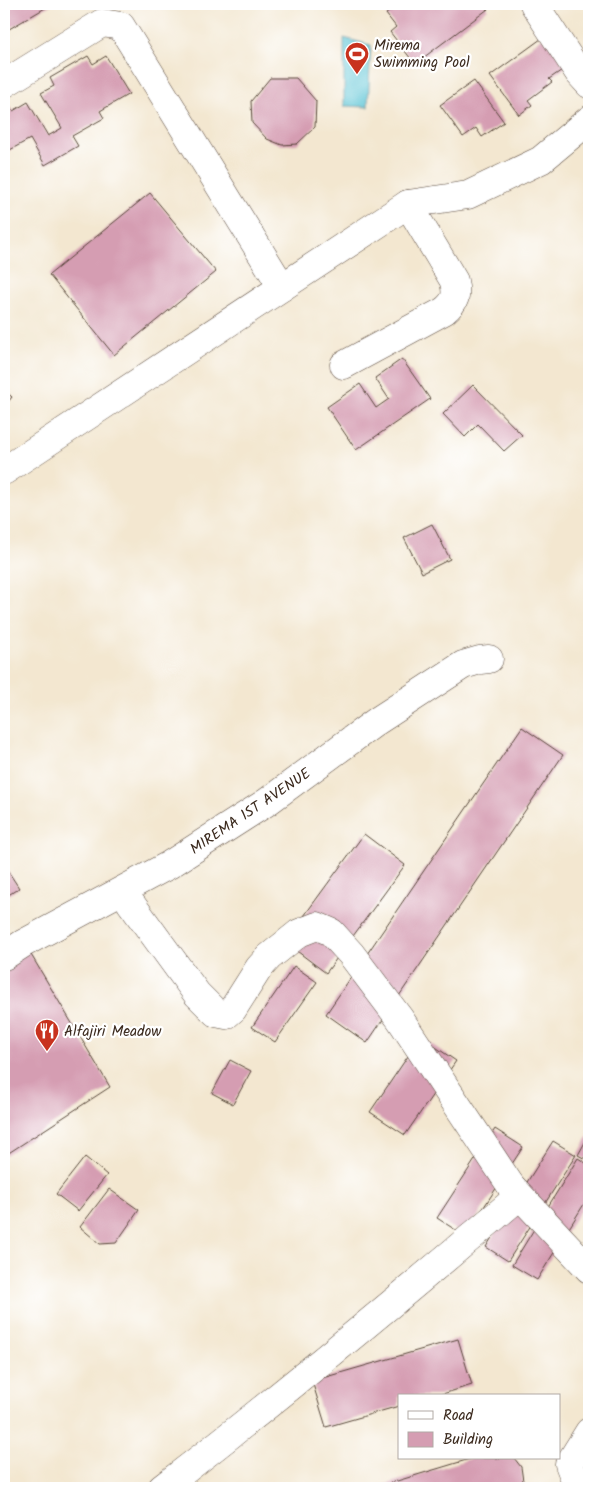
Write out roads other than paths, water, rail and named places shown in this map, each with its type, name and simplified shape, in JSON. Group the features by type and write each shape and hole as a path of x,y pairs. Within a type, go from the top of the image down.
{"street":[{"path":"534,4 579,74 589,84"},
{"path":"4,84 102,23 121,26 282,287"},
{"path":"4,471 408,204 468,195 541,160 589,120"},
{"path":"344,365 444,311 454,303 456,291 454,281 408,204"},
{"name":"MIREMA 1ST AVENUE","path":"4,956 24,943 169,865 267,802 377,721 463,665 489,659"},
{"path":"130,902 197,994 216,1013 226,1015 233,1010 259,968 269,957 299,933 317,926 331,932 351,954 400,1019 511,1186 589,1269"},
{"path":"162,1488 419,1282 511,1204 515,1196 511,1186"},
{"path":"578,1488 568,1464 589,1432"}],"water":[{"name":"Mirema Swimming Pool","path":"344,38 371,45 368,107 344,106"}],"place":[{"name":"Mirema Swimming Pool","path":"357,75"},
{"name":"Alfajiri Meadow","path":"47,1052"}]}
